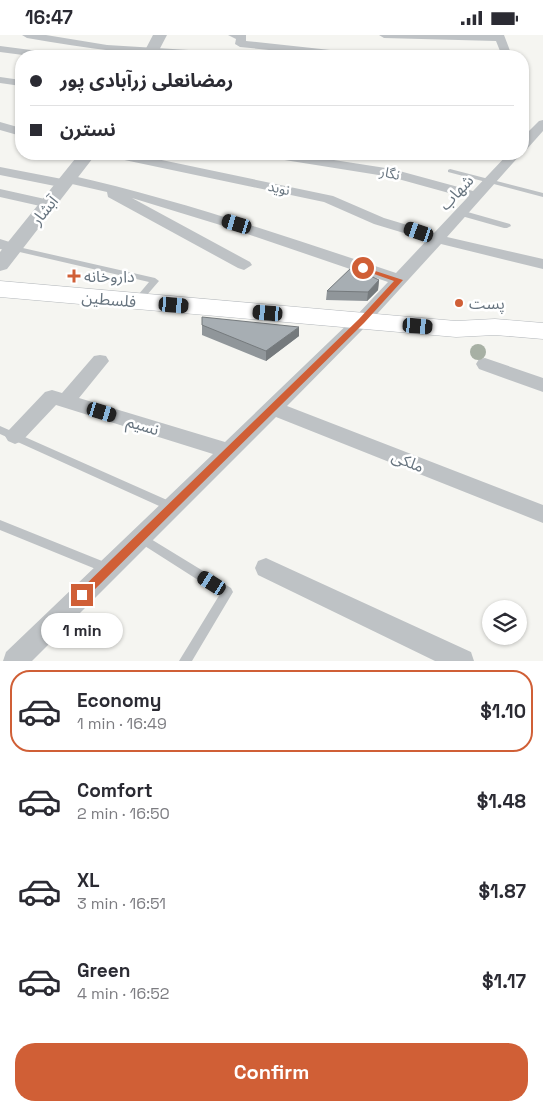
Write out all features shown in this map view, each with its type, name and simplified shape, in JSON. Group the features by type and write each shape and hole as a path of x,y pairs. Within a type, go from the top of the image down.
{"main road":[{"name":"فلسطین","path":"0,289 456,329 543,341"},
{"name":"فلسطین","path":"456,329 495,327 543,331"}],"street":[{"path":"27,35 121,50"},
{"path":"152,50 160,35"},
{"path":"233,35 242,37 240,44 299,50"},
{"path":"384,35 499,37 504,50"},
{"path":"0,49 15,51"},
{"path":"0,79 15,82"},
{"name":"شهاب","path":"529,138 543,124"},
{"path":"0,125 15,130"},
{"name":"آبشار","path":"0,265 7,246 49,204 84,160"},
{"name":"نوید","path":"143,160 328,199 346,208 437,239 543,264"},
{"name":"نگار","path":"310,160 392,173 476,196"},
{"name":"شهاب","path":"14,661 361,321 491,181 508,160"},
{"path":"0,171 129,192 237,224 399,280"},
{"path":"95,185 244,265"},
{"path":"0,193 49,204"},
{"path":"66,401 100,361"},
{"path":"485,365 543,385"},
{"name":"نسیم","path":"8,433 52,397 229,451"},
{"name":"ملکی","path":"273,407 543,514"},
{"path":"266,568 462,661"}],"lane":[{"path":"450,171 543,195"},
{"path":"461,213 507,226"},
{"path":"7,246 155,281 137,301"},
{"path":"8,433 172,507"},
{"path":"0,525 108,569"},
{"path":"141,537 227,592 185,661"}],"building":[{"path":"352,267 379,280 368,292 327,291"},
{"path":"202,317 299,327 266,351 202,325"}],"place":[{"name":"داروخانه","path":"74,276"},
{"name":"پست","path":"459,303"}],"route":[{"path":"82,595 361,321 399,280 363,268"}]}
